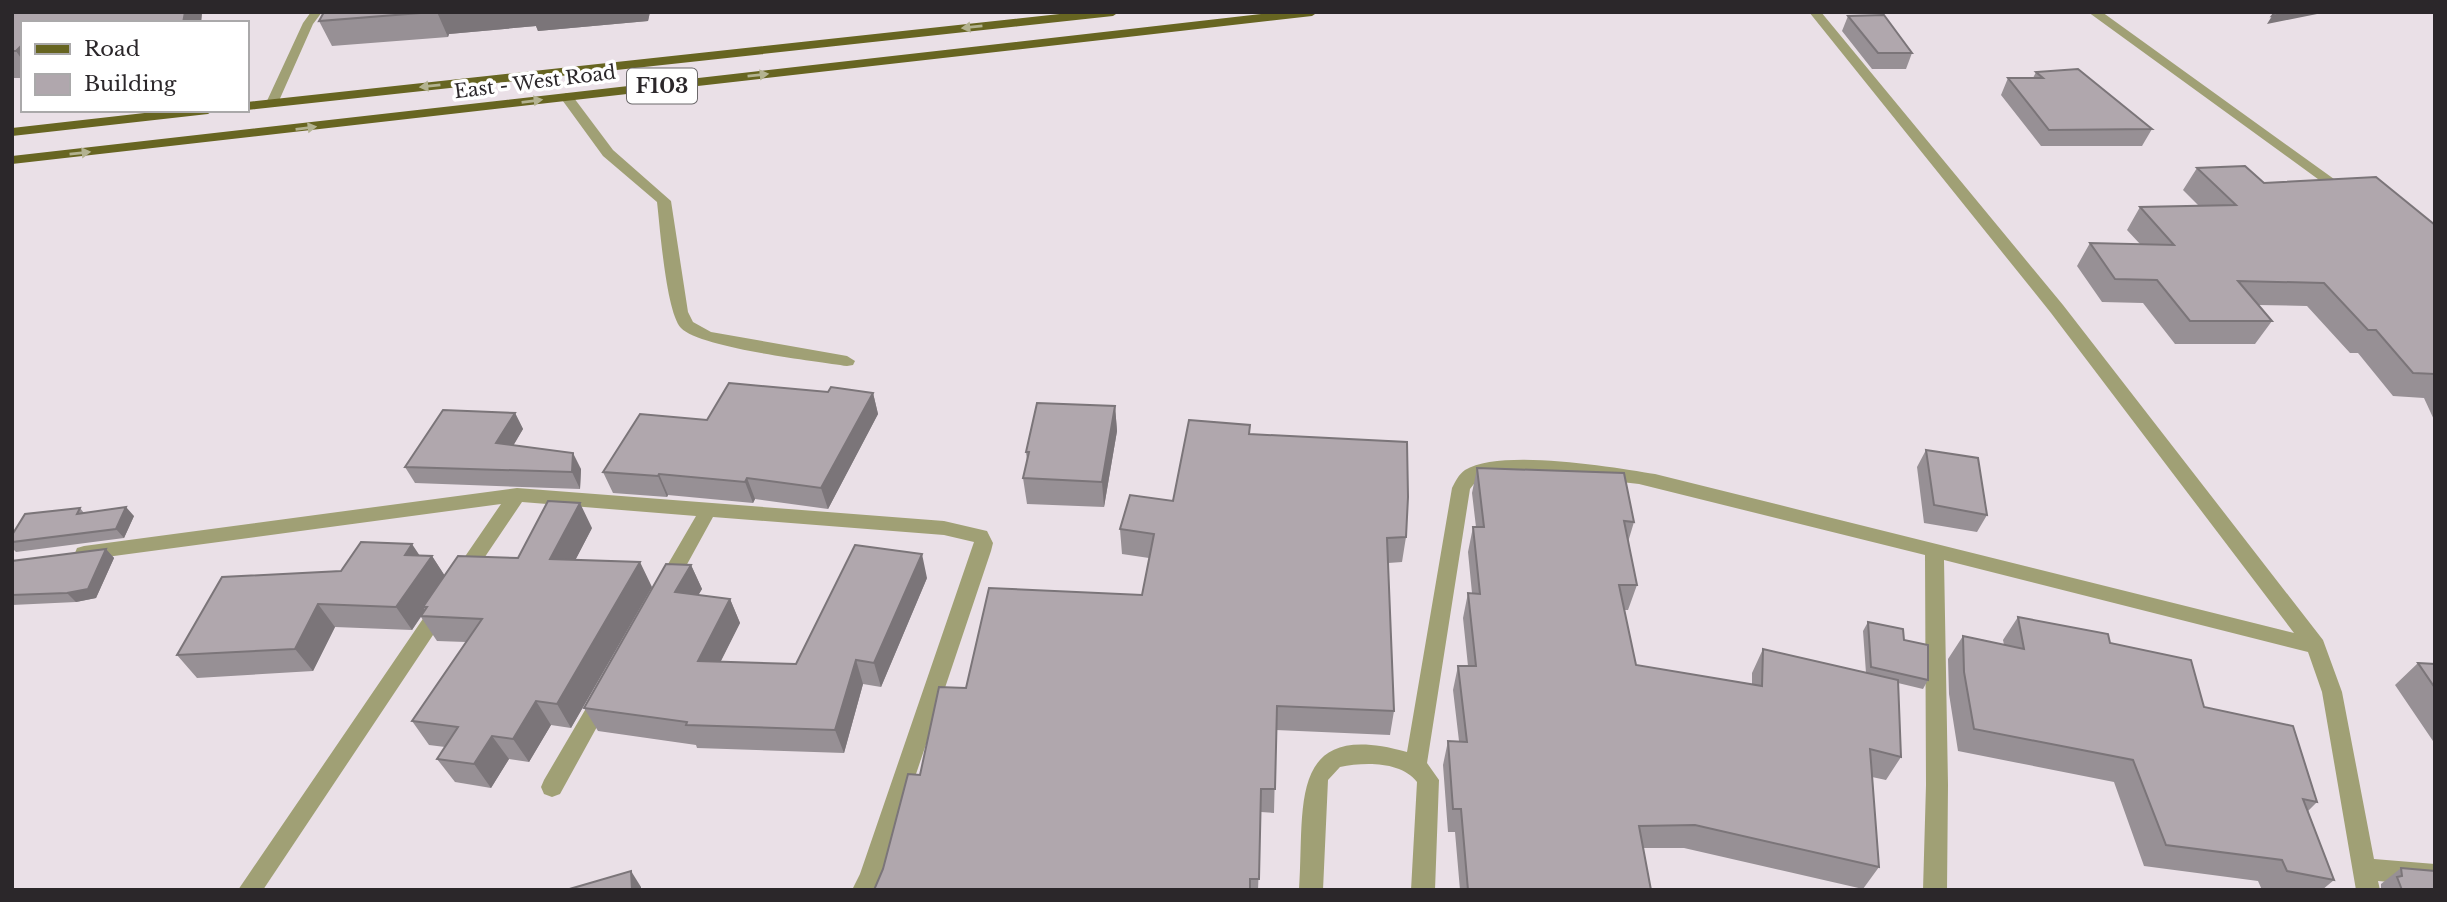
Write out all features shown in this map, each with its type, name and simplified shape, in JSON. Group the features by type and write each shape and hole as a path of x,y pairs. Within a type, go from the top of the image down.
{"main road":[{"name":"East - West Road","path":"248,106 1032,16 1113,12"},
{"name":"East - West Road","path":"12,160 1312,12"},
{"path":"12,132 190,112"}],"street":[{"path":"1815,12 2057,309 2316,646 2332,692 2366,879 2435,875"},
{"path":"2094,12 2328,179"},
{"path":"566,97 608,153 664,201 680,312 687,325 707,336 847,361"},
{"path":"1416,765 1461,488 1471,475 1492,468 1605,472 1655,480 2316,646"},
{"path":"249,890 517,495"},
{"path":"67,555 517,495 944,528 980,536 984,543 870,880 863,890"},
{"path":"661,594 708,510"},
{"path":"1934,550 1937,785 1935,890"},
{"path":"552,787 613,679"},
{"path":"1311,890 1317,780 1325,766 1335,759 1350,757 1392,757 1416,765 1428,780 1423,890"}],"lane":[{"path":"272,103 308,23 317,12"},
{"path":"298,14 308,23"}],"building":[{"path":"12,12 185,12 183,21 21,21 21,46 12,51"},
{"path":"324,12 433,12 319,21"},
{"path":"1884,15 1912,53 1878,53 1848,16"},
{"path":"2078,69 2152,129 2049,130 2008,78 2043,78 2036,72"},
{"path":"2245,166 2264,183 2376,177 2435,225 2435,374 2413,373 2376,330 2368,330 2324,283 2238,281 2272,321 2190,321 2157,280 2115,279 2090,243 2174,245 2140,207 2236,205 2197,168"},
{"path":"729,383 828,392 831,387 873,393 821,488 747,478 745,482 603,472 640,414 707,420"},
{"path":"1037,403 1115,406 1102,482 1023,478"},
{"path":"443,410 515,413 496,443 573,453 572,472 405,467"},
{"path":"1189,420 1250,425 1249,434 1407,442 1406,537 1387,538 1394,711 1277,706 1275,789 1261,789 1259,879 1250,879 1250,890 874,890 883,869 908,774 920,775 939,687 966,688 989,588 1142,595 1154,534 1120,529 1130,495 1173,501"},
{"path":"1926,450 1978,458 1987,515 1934,505"},
{"path":"1477,468 1624,473 1634,522 1624,521 1637,585 1619,585 1636,665 1762,686 1763,649 1898,680 1901,757 1870,749 1879,867 1695,825 1639,826 1651,890 1468,890 1461,809 1453,809 1448,741 1467,742 1458,666 1476,666 1468,593 1480,594 1473,527 1484,527"},
{"path":"548,501 580,503 550,559 640,562 557,704 536,701 513,739 492,736 474,764 437,759 458,727 412,721 482,619 421,616 427,607 423,607 458,556 518,558"},
{"path":"126,507 116,529 12,542 12,535 25,514 80,508 77,514"},
{"path":"361,542 412,544 405,555 432,556 396,607 318,604 295,649 177,655 222,577 341,571"},
{"path":"855,545 922,554 874,663 856,660 835,730 686,725 687,722 584,708 666,564 691,565 675,592 730,599 698,661 796,664"},
{"path":"106,549 88,589 67,593 12,595 12,561"},
{"path":"2018,617 2108,634 2110,643 2191,660 2204,707 2293,726 2317,802 2303,799 2334,880 2287,871 2282,860 2166,845 2133,760 1974,729 1964,672 1963,636 2024,649"},
{"path":"1868,622 1903,629 1904,640 1928,645 1928,680 1871,667"},
{"path":"2418,663 2435,664 2435,688"},
{"path":"2401,868 2435,871 2435,890 2402,890 2397,877 2402,876"},
{"path":"631,871 632,890 566,890"}]}
